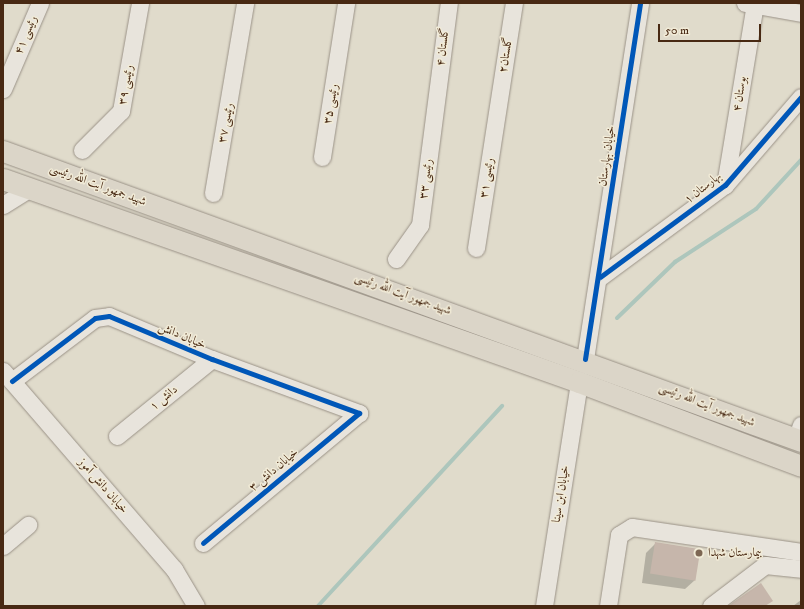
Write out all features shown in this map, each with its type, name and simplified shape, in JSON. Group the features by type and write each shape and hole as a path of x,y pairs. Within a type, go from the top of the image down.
{"main road":[{"name":"شهید جمهور آیت الله رئیسی","path":"3,151 799,434"},
{"name":"شهید جمهور آیت الله رئیسی","path":"3,179 579,382 801,466"},
{"path":"579,382 585,359"}],"street":[{"name":"رئیسی ۴۱","path":"3,89 40,3"},
{"name":"رئیسی ۳۹","path":"82,150 121,111 140,3"},
{"name":"رئیسی ۳۷","path":"213,193 239,53 246,3"},
{"name":"رئیسی ۳۵","path":"322,157 340,51 346,3"},
{"name":"گلستان ۴","path":"437,92 449,3"},
{"name":"گلستان۲","path":"498,108 514,3"},
{"name":"خیابان بهارستان","path":"585,359 600,277 640,3"},
{"path":"752,4 801,13"},
{"name":"بوستان ۴","path":"725,185 752,4"},
{"name":"رئیسی ۳۳","path":"396,259 420,225 437,92"},
{"name":"بهارستان ۱","path":"600,277 725,185 801,97"},
{"name":"رئیسی ۳۱","path":"476,248 498,108"},
{"path":"3,206 30,188"},
{"name":"خیابان دانش","path":"7,376 95,318 109,316 212,359 359,413"},
{"name":"دانش ۱","path":"117,436 212,359"},
{"name":"خیابان دانش آموز","path":"7,376 178,574 196,606"},
{"name":"خیابان ابن سینا","path":"544,606 579,382"},
{"name":"خیابان دانش ۳","path":"202,543 359,413"},
{"path":"3,546 28,525"},
{"path":"608,606 619,535 632,527 795,551 794,568 765,565 711,606"}],"building":[{"path":"655,542 700,549 695,581 650,574"},
{"path":"761,583 773,601 765,606 728,606"}],"waterway":[{"path":"617,318 675,262 756,209 801,160"},
{"path":"318,606 502,406"}],"cycle path":[{"path":"585,359 640,3"},
{"path":"600,277 725,185 801,97"},
{"path":"12,381 95,318 109,316 212,359 359,413 203,543"}],"place":[{"name":"بیمارستان شهدا","path":"699,553"}]}
